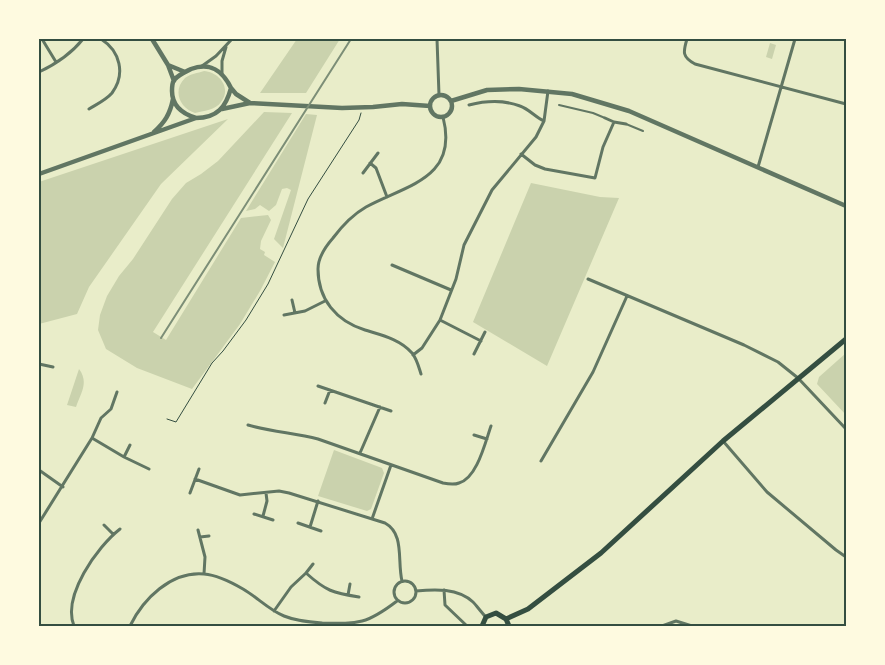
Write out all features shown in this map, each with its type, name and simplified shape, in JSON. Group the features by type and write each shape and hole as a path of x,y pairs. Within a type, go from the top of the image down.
{"main road":[{"path":"506,619 528,609 601,553 723,442 846,339"},
{"path":"482,626 486,617 496,613 506,619 509,626"}],"street":[{"path":"42,39 56,62"},
{"path":"39,72 75,49 82,39"},
{"path":"89,109 112,93 119,75 120,66 117,56 112,48 101,39"},
{"path":"152,39 168,65 174,81 171,111 166,121 154,133"},
{"path":"174,81 185,72 202,66 216,56 232,39"},
{"path":"437,39 440,95"},
{"path":"687,39 684,54 687,59 695,64 846,104"},
{"path":"758,167 795,39"},
{"path":"226,46 222,61 222,73 236,94 250,103"},
{"path":"168,65 185,72"},
{"path":"202,66 208,66 222,73"},
{"path":"221,110 226,104 231,88"},
{"path":"451,101 487,90 548,91 572,94 629,111 846,206"},
{"path":"413,354 422,348 440,320 456,278 464,244 492,190 536,137 544,121 548,91"},
{"path":"440,95 451,101"},
{"path":"440,95 433,99 430,106 432,114 439,118 451,111 451,101"},
{"path":"173,99 180,111 196,118"},
{"path":"469,105 483,102 504,102 522,106 535,118 544,121"},
{"path":"39,174 196,118 209,116 221,110 250,103 362,108 402,104 430,106"},
{"path":"421,374 413,354 383,334 361,329 343,320 325,301 320,288 318,264 330,241 352,217 366,207 419,182 432,172 442,157 445,147 446,136 443,117"},
{"path":"604,118 626,124"},
{"path":"521,154 535,165 545,169 595,178 603,147 614,122"},
{"path":"363,173 378,153"},
{"path":"370,163 376,168 387,197"},
{"path":"392,265 451,290"},
{"path":"588,279 778,362 798,378 846,429"},
{"path":"541,461 593,372 627,296"},
{"path":"292,300 295,313"},
{"path":"284,315 305,312 325,301"},
{"path":"440,320 481,341"},
{"path":"474,354 485,332"},
{"path":"39,364 53,367"},
{"path":"318,386 391,411"},
{"path":"325,403 330,390"},
{"path":"39,523 92,438 101,418 111,409 117,392"},
{"path":"360,453 380,408"},
{"path":"248,426 303,435 443,483 460,483 473,472 491,426"},
{"path":"474,435 487,439"},
{"path":"92,438 149,469"},
{"path":"723,442 766,492 846,557"},
{"path":"124,457 130,445"},
{"path":"372,519 391,465"},
{"path":"190,493 199,469"},
{"path":"39,470 63,487"},
{"path":"195,479 240,495 279,491 289,492 385,523 392,527 398,538 402,581"},
{"path":"263,516 267,501 266,493"},
{"path":"310,527 318,501"},
{"path":"254,514 273,520"},
{"path":"298,523 321,531"},
{"path":"104,526 113,534"},
{"path":"74,626 72,621 72,604 84,573 96,552 120,529"},
{"path":"198,530 205,557 204,574"},
{"path":"200,537 209,536"},
{"path":"274,611 291,587 313,564"},
{"path":"306,573 327,590 359,597"},
{"path":"130,626 144,604 163,586 175,579 188,575 204,574 221,579 245,590 285,617 322,625 356,623 369,619 377,616 397,601"},
{"path":"402,581 413,584 416,591 412,601 404,604 394,598 393,590 402,581"},
{"path":"348,595 350,584"},
{"path":"416,591 444,590 462,595 471,600 486,617"},
{"path":"444,590 445,605 466,626"},
{"path":"662,626 676,621 692,626"}],"lane":[{"path":"559,105 593,113 604,118"},
{"path":"626,124 643,132"}],"path":[{"path":"167,419 176,422 212,363 223,352 246,320 268,284 308,199 360,120 362,108"}],"green space":[{"path":"297,39 340,39 306,93 260,93"},
{"path":"770,43 776,45 772,59 766,57"},
{"path":"204,71 215,74 219,78 224,86 224,97 216,107 195,113 182,103 178,93 179,88 185,78"},
{"path":"264,112 292,113 153,332 166,340 241,218 268,215 271,220 261,241 260,249 265,252 264,255 275,262 240,324 192,389 137,368 106,349 98,330 100,315 107,296 119,276 133,259 172,199 186,183 218,161"},
{"path":"306,114 317,115 283,248 274,239 291,190 287,188 282,189 276,205 269,211 260,205 255,209 246,211"},
{"path":"228,119 161,184 89,287 77,314 39,324 39,182"},
{"path":"531,183 600,197 619,198 547,366 473,322"},
{"path":"846,353 846,415 817,384 819,377"},
{"path":"79,369 84,383 76,407 67,405"},
{"path":"334,450 382,468 384,473 371,509 367,511 318,496"}],"railway":[{"path":"161,338 351,39"}]}
